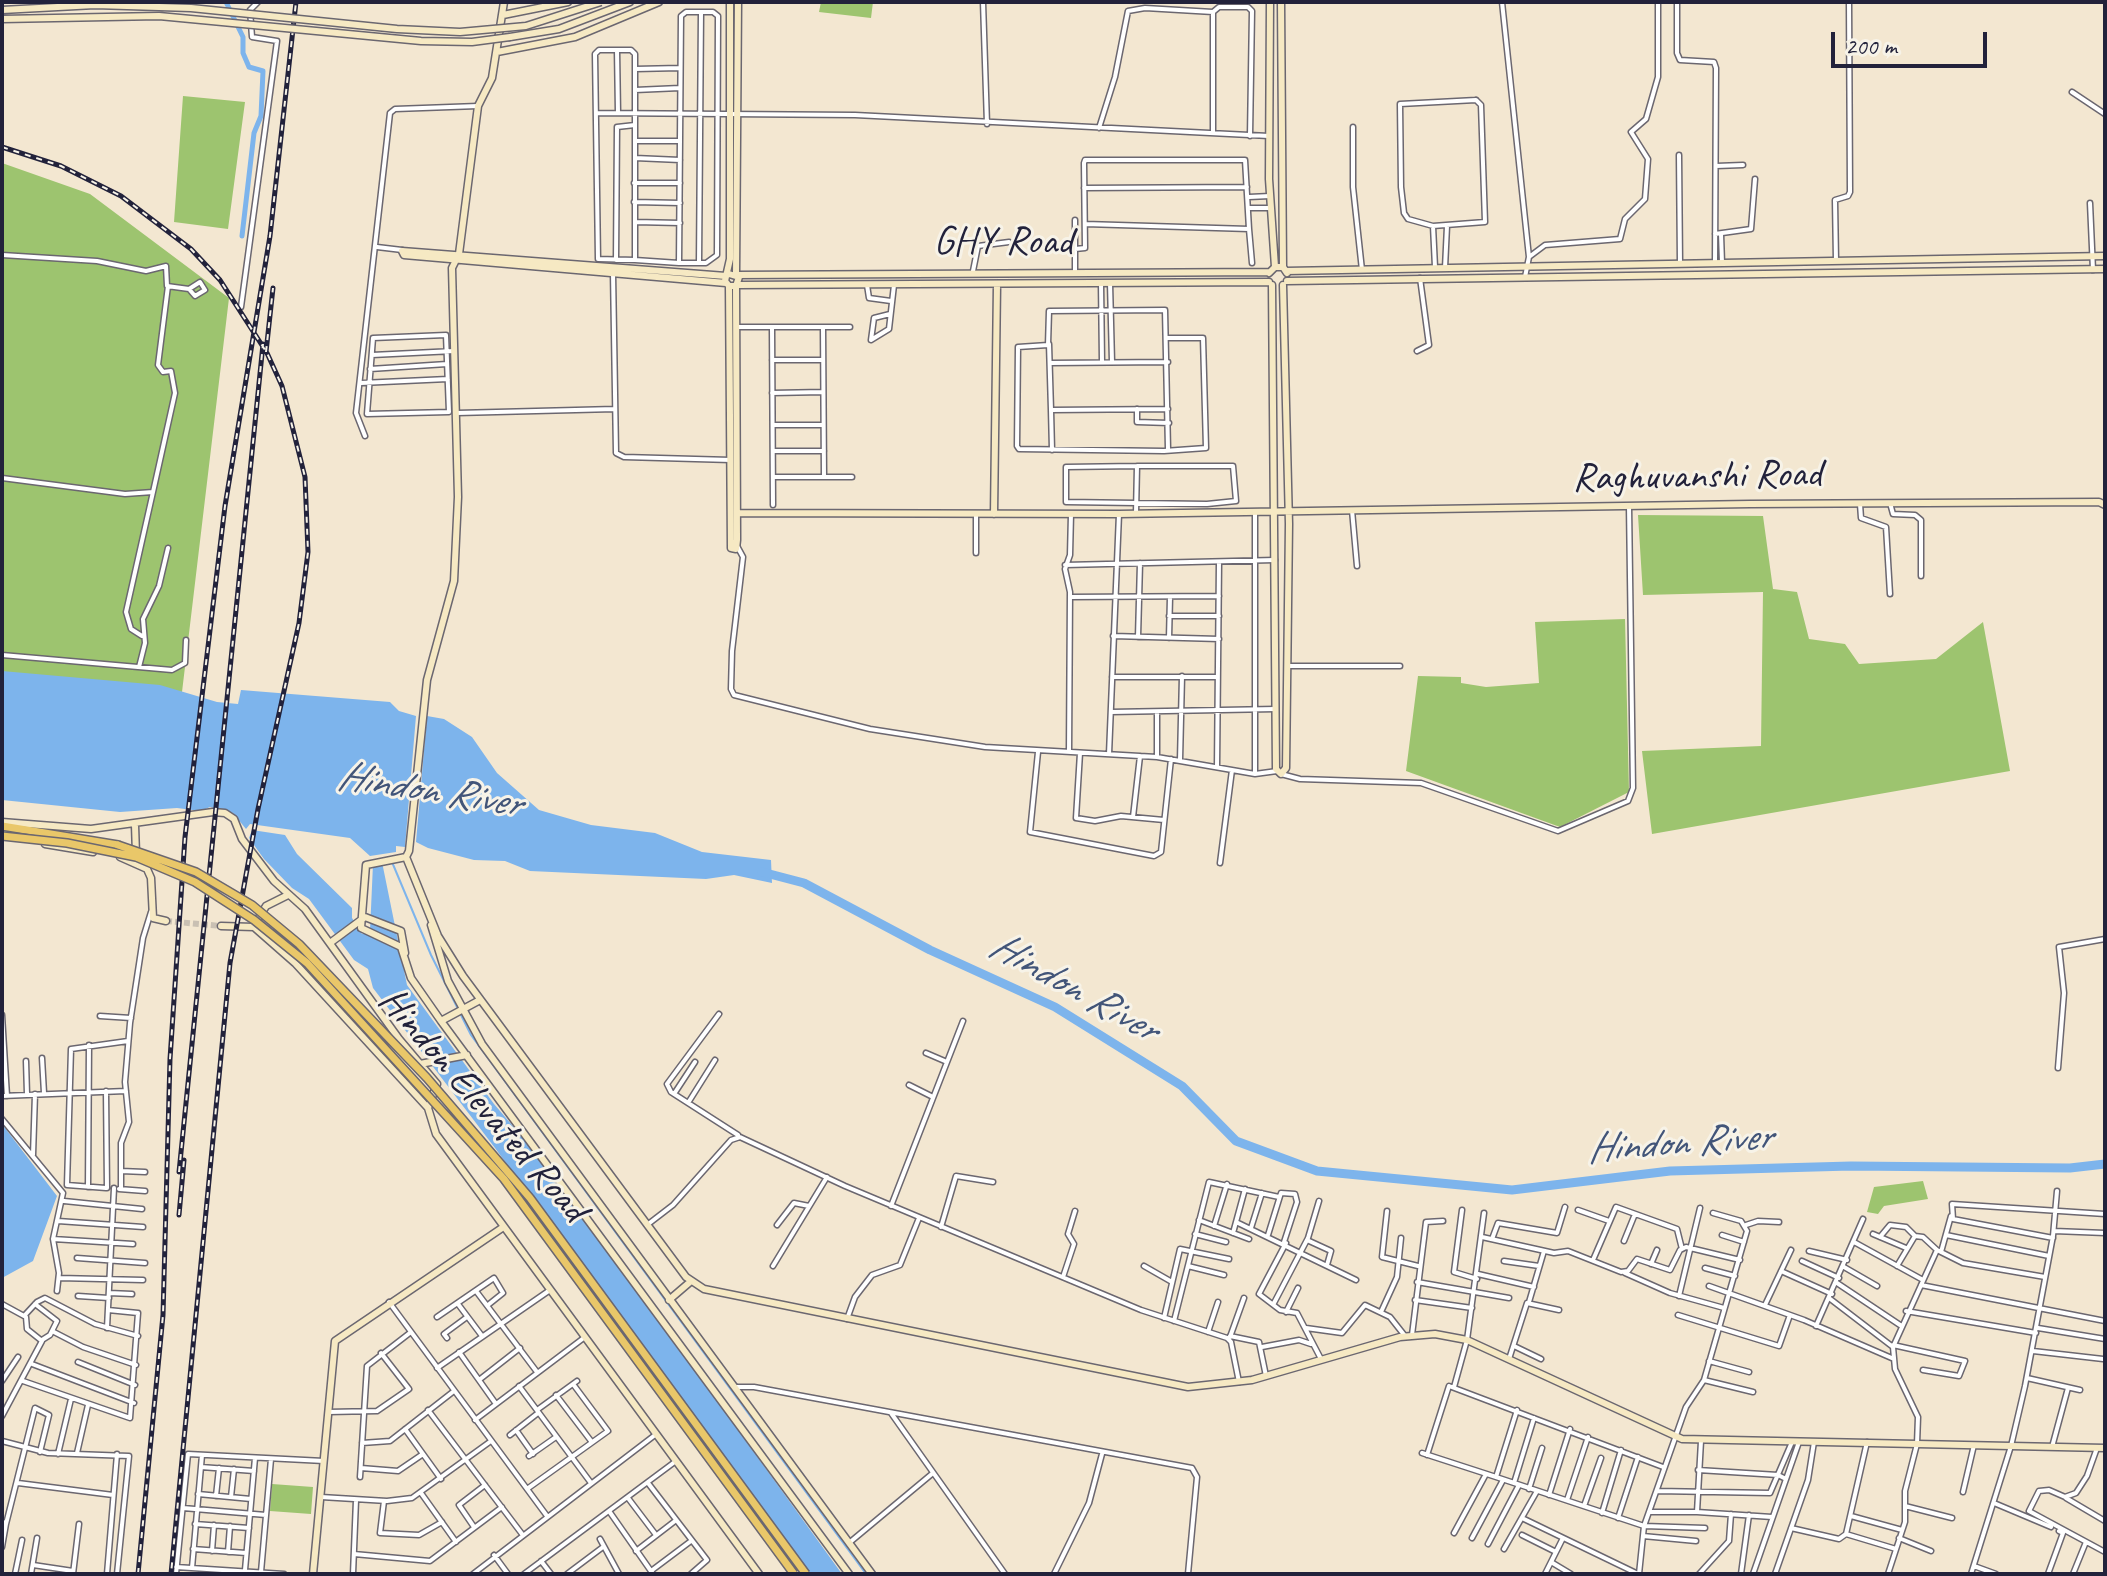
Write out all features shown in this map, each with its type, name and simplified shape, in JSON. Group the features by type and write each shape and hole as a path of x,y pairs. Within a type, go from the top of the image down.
{"highway":[{"name":"Hindon Elevated Road","path":"2,824 138,849 196,872 252,905 299,944 427,1078 530,1198 806,1574"},
{"name":"Hindon Elevated Road","path":"2,838 67,843 136,857 195,882 254,920 307,963 504,1179 794,1574"}],"street":[{"path":"241,307 277,41 252,37 250,10 258,2"},
{"path":"504,2 492,78 478,106 458,256 452,273 450,352 455,413 457,565 452,597 432,656 410,842 403,857 449,956 690,1282 704,1289 1162,1384 1207,1387 1239,1382 1408,1336 1435,1334 1467,1340 1675,1437 1701,1441 2101,1448 2081,1487 2065,1497"},
{"path":"503,15 568,2"},
{"path":"2,10 95,5 191,8 397,29 460,32 526,26 601,2"},
{"path":"2,19 159,16 421,41 472,42 559,29 630,2"},
{"path":"497,52 575,37 659,2"},
{"path":"730,2 734,114"},
{"path":"737,546 731,549 734,114 738,2"},
{"path":"983,2 987,124"},
{"path":"732,280 736,327 737,546 743,557 732,651 731,689 734,695 870,729 985,747 1157,757 1255,774 1279,772 1286,768 1288,510 1285,283 1278,269 1270,196 1270,2"},
{"path":"1279,772 1271,284 1278,269 1281,2"},
{"path":"1502,2 1529,257"},
{"path":"1525,277 1529,257 1538,248 1554,243 1620,239 1625,219 1645,199 1648,159 1631,132 1646,119 1658,77 1658,2"},
{"path":"1677,2 1680,60 1714,62 1716,68 1718,263"},
{"path":"1836,261 1835,200 1848,196 1850,192 1849,2"},
{"path":"1099,128 1115,77 1128,11 1134,8 1213,12 1219,7 1251,9 1250,136"},
{"path":"699,263 701,12"},
{"path":"635,260 633,51 599,50 595,54 598,259 679,263 699,263 717,255 718,14 701,12 681,15 679,263"},
{"path":"1213,12 1213,134"},
{"path":"1271,34 1281,34"},
{"path":"617,50 618,113"},
{"path":"635,69 680,68"},
{"path":"635,90 680,88"},
{"path":"2072,92 2105,114"},
{"path":"1476,100 1481,105 1485,222 1433,226 1408,219 1404,213 1400,106 1408,101 1476,100"},
{"path":"365,436 356,416 390,112 478,106"},
{"path":"597,113 855,115 1269,136"},
{"path":"616,260 617,127 635,125"},
{"path":"1353,127 1353,187 1362,270"},
{"path":"636,141 680,141"},
{"path":"1679,155 1680,264"},
{"path":"635,158 680,160"},
{"path":"1075,249 1085,249 1085,160 1244,159 1252,263"},
{"path":"1716,166 1743,165"},
{"path":"1718,234 1751,229 1755,179"},
{"path":"634,183 680,183"},
{"path":"1084,188 1247,187"},
{"path":"1249,197 1270,196"},
{"path":"634,202 680,203"},
{"path":"2090,203 2093,270"},
{"path":"1249,208 1271,208"},
{"path":"1075,220 1075,271"},
{"path":"635,222 680,223"},
{"path":"1085,224 1249,229"},
{"path":"1433,226 1435,268"},
{"path":"1445,268 1447,226"},
{"path":"973,271 978,246 1009,242"},
{"path":"376,247 402,250 404,255 458,256 732,280"},
{"path":"2,255 97,261 146,271 166,266 168,286 158,365 163,372 171,371 175,393 126,612 131,629 142,636"},
{"path":"458,256 613,273 732,280"},
{"name":"GHY Road","path":"732,280 973,271 1362,270 2105,256"},
{"name":"GHY Road","path":"732,280 867,285 1271,284 1420,278 2105,269"},
{"path":"613,273 613,445 620,457 731,460"},
{"path":"1417,351 1429,345 1420,278"},
{"path":"1101,283 1102,362"},
{"path":"1110,283 1112,362"},
{"path":"867,285 869,298 891,301"},
{"path":"890,314 874,318 871,340 887,332 890,314 891,301 894,285"},
{"path":"994,514 997,285"},
{"path":"168,286 189,289"},
{"path":"1052,450 1049,311 1101,310 1166,311 1168,449"},
{"path":"736,327 850,327"},
{"path":"772,327 773,505"},
{"path":"823,327 824,477"},
{"path":"446,335 450,352 447,364 451,379 449,412 367,414 373,338 446,335"},
{"path":"1049,344 1018,347 1017,446 1052,450 1206,448 1203,338 1168,338"},
{"path":"363,355 450,352"},
{"path":"772,360 823,360"},
{"path":"1050,363 1168,362"},
{"path":"370,369 447,364"},
{"path":"360,383 451,379"},
{"path":"772,393 823,392"},
{"path":"455,413 615,409"},
{"path":"1137,409 1137,422 1169,423"},
{"path":"1051,410 1169,409"},
{"path":"773,425 823,425"},
{"path":"773,451 824,451"},
{"path":"1136,513 1137,466"},
{"path":"1137,466 1233,466 1236,498 1233,503 1068,504 1064,469 1137,466"},
{"path":"773,477 852,477"},
{"path":"2,478 125,494 153,492"},
{"path":"1890,503 1891,513 1915,515 1921,520 1921,576"},
{"name":"Raghuvanshi Road","path":"737,513 1119,514 1890,503 2105,505"},
{"path":"1860,504 1861,518 1886,527 1890,594"},
{"path":"1279,772 1289,778 1421,783 1562,831 1628,801 1633,788 1629,506"},
{"path":"1255,510 1255,774"},
{"path":"1352,510 1357,566"},
{"path":"976,514 976,553"},
{"path":"1069,752 1070,597 1065,565 1070,555 1071,514"},
{"path":"1109,754 1119,514"},
{"path":"137,668 143,658 143,619 159,586 168,548"},
{"path":"1065,565 1275,560"},
{"path":"1217,767 1219,561"},
{"path":"1138,637 1140,563"},
{"path":"1070,597 1219,596"},
{"path":"1169,638 1170,597"},
{"path":"1169,616 1219,616"},
{"path":"1113,636 1219,639"},
{"path":"2,655 137,668 180,667 186,661 186,640"},
{"path":"1287,666 1400,666"},
{"path":"1180,760 1182,676"},
{"path":"1112,677 1218,677"},
{"path":"1111,712 1276,709"},
{"path":"1157,712 1157,757"},
{"path":"1038,751 1032,833 1156,856 1161,852 1171,759"},
{"path":"1080,753 1075,817 1092,821 1133,817 1164,820"},
{"path":"1133,817 1140,756"},
{"path":"1220,863 1232,770"},
{"path":"2,824 91,829 225,813 234,819 242,839 288,895 305,909 332,941 385,1019 438,1085 428,1108"},
{"path":"135,825 136,864"},
{"path":"2,838 114,855 147,869 151,878 151,912 143,938 128,1041 126,1091 129,1122 121,1143 121,1189"},
{"path":"403,857 368,862 364,871 362,931 398,945 411,978 444,1020 465,1056 719,1394 849,1574"},
{"path":"254,927 266,906 288,895"},
{"path":"151,912 153,918 166,921"},
{"path":"332,941 363,919"},
{"path":"363,919 399,930 405,941 405,957"},
{"path":"431,920 438,956 482,1044 872,1574"},
{"path":"221,926 254,927 295,963 428,1108 436,1134 502,1228 755,1572"},
{"path":"2058,1068 2064,993 2059,947 2105,939"},
{"path":"444,1020 480,1000"},
{"path":"719,1014 668,1079 668,1088 674,1094 740,1137 919,1218 1164,1318 1230,1338 1258,1341 1262,1347 1266,1376"},
{"path":"2,1015 4,1096 126,1091"},
{"path":"100,1016 131,1018"},
{"path":"362,1039 385,1019"},
{"path":"891,1206 963,1021"},
{"path":"67,1185 71,1049 128,1041"},
{"path":"88,1187 89,1045"},
{"path":"926,1053 947,1062"},
{"path":"422,1063 465,1056"},
{"path":"42,1058 44,1093"},
{"path":"688,1103 715,1060"},
{"path":"26,1061 27,1094"},
{"path":"674,1094 695,1062"},
{"path":"909,1085 933,1097"},
{"path":"106,1091 107,1188"},
{"path":"33,1158 35,1094"},
{"path":"2,1119 63,1193 64,1201 53,1239 59,1278 57,1291"},
{"path":"647,1225 673,1205 731,1140 740,1137"},
{"path":"121,1171 145,1172"},
{"path":"941,1227 956,1176 993,1182"},
{"path":"773,1266 827,1177"},
{"path":"1174,1321 1209,1182 1279,1197"},
{"path":"57,1184 145,1191"},
{"path":"1214,1226 1227,1184"},
{"path":"107,1328 114,1188"},
{"path":"1233,1233 1245,1189"},
{"path":"1268,1235 1279,1197 1285,1191 1297,1197 1285,1243 1259,1293 1286,1312 1297,1313 1322,1361"},
{"path":"1971,1574 2011,1446 2027,1378 2053,1238 2057,1191"},
{"path":"1251,1228 1262,1193"},
{"path":"64,1201 142,1209"},
{"path":"1274,1303 1302,1252 1319,1201"},
{"path":"1888,1574 1902,1530 1905,1491 1917,1444 1918,1417 1897,1373 1893,1346 1906,1311 1946,1235 1955,1202 2105,1214"},
{"path":"777,1225 794,1203 809,1206"},
{"path":"1492,1239 1498,1223 1557,1233 1565,1207"},
{"path":"1593,1260 1616,1207 1677,1229 1682,1249 1670,1270 1635,1259 1628,1271 1623,1272"},
{"path":"1679,1296 1700,1208"},
{"path":"1462,1210 1454,1272 1534,1287"},
{"path":"1578,1210 1609,1221"},
{"path":"1063,1277 1074,1244 1068,1232 1075,1211"},
{"path":"1387,1211 1381,1255 1418,1266"},
{"path":"1454,1387 1467,1340 1484,1213"},
{"path":"1713,1213 1746,1225 1758,1221 1779,1222"},
{"path":"1624,1241 1635,1214"},
{"path":"1951,1216 2053,1238"},
{"path":"847,1319 855,1297 872,1275 900,1265 919,1218"},
{"path":"1816,1326 1863,1219"},
{"path":"1199,1220 1249,1239"},
{"path":"58,1221 143,1227"},
{"path":"1408,1336 1426,1221 1443,1221"},
{"path":"1236,1222 1285,1243 1356,1280"},
{"path":"1522,1518 1638,1574 1644,1526 1688,1402 1704,1380 1740,1260 1746,1225"},
{"path":"1880,1237 1890,1225 1906,1227 1915,1236 1923,1237 1939,1251 1963,1263 2045,1277"},
{"path":"313,1574 335,1341 502,1228"},
{"path":"2054,1231 2105,1233"},
{"path":"1195,1234 1226,1242"},
{"path":"1873,1234 1906,1248"},
{"path":"1722,1235 1744,1242"},
{"path":"1946,1235 2049,1256"},
{"path":"1897,1266 1915,1236"},
{"path":"1482,1237 1544,1250 1568,1251 1679,1296 1724,1308"},
{"path":"1381,1312 1397,1277 1401,1238"},
{"path":"53,1239 133,1244"},
{"path":"1307,1240 1331,1251 1327,1265"},
{"path":"1854,1242 1922,1283 2105,1321"},
{"path":"1682,1249 1692,1247 1740,1260"},
{"path":"1164,1318 1179,1250 1191,1249 1229,1259"},
{"path":"1509,1359 1544,1250"},
{"path":"1651,1264 1657,1250"},
{"path":"1765,1305 1791,1250"},
{"path":"1809,1251 1847,1260"},
{"path":"77,1258 145,1263"},
{"path":"1504,1261 1539,1266"},
{"path":"1802,1261 1838,1281 1900,1325"},
{"path":"1187,1265 1224,1275"},
{"path":"1144,1266 1172,1282"},
{"path":"1844,1267 1877,1286"},
{"path":"1705,1268 1735,1276"},
{"path":"1781,1271 1830,1296 1893,1346 1966,1362 1959,1376 1923,1370"},
{"path":"59,1278 143,1280"},
{"path":"437,1317 495,1279 503,1293 488,1305"},
{"path":"669,1300 690,1282"},
{"path":"1417,1282 1509,1298"},
{"path":"1709,1286 1765,1305 1894,1359"},
{"path":"1286,1312 1298,1288"},
{"path":"437,1368 550,1290"},
{"path":"476,1291 538,1373"},
{"path":"78,1296 132,1294"},
{"path":"1239,1382 1230,1338 1244,1298"},
{"path":"42,1340 27,1329 26,1316 35,1304 48,1299 107,1328 138,1336"},
{"path":"1415,1300 1472,1308"},
{"path":"389,1302 547,1516"},
{"path":"1208,1332 1218,1302"},
{"path":"1529,1302 1559,1310"},
{"path":"2,1304 26,1316"},
{"path":"2,1416 42,1340 52,1331 56,1317 35,1304"},
{"path":"458,1304 482,1336"},
{"path":"1305,1328 1340,1334 1364,1306 1392,1319 1408,1336"},
{"path":"23,1381 129,1419 134,1403 138,1313 108,1310"},
{"path":"1906,1311 2105,1339"},
{"path":"1678,1315 1779,1346 1790,1315"},
{"path":"447,1338 444,1334 468,1317"},
{"path":"52,1331 83,1347 136,1365"},
{"path":"360,1477 367,1366 411,1332"},
{"path":"475,1420 585,1337"},
{"path":"1262,1347 1299,1340 1313,1345"},
{"path":"1514,1346 1541,1359"},
{"path":"479,1380 520,1348"},
{"path":"2033,1351 2103,1359"},
{"path":"459,1352 496,1404"},
{"path":"328,1412 377,1411 409,1389 380,1353"},
{"path":"2,1381 18,1357"},
{"path":"1709,1361 1749,1372"},
{"path":"78,1362 135,1385"},
{"path":"32,1364 134,1403"},
{"path":"2027,1378 2080,1390"},
{"path":"1704,1380 1753,1392"},
{"path":"510,1435 575,1382 608,1431 527,1489"},
{"path":"519,1386 591,1483"},
{"path":"719,1394 732,1386 754,1387 1194,1469 1188,1574"},
{"path":"1663,1467 1454,1387 1446,1388 1424,1454 1644,1526 1705,1528"},
{"path":"2051,1447 2068,1388"},
{"path":"362,1443 384,1443 454,1391"},
{"path":"556,1395 591,1442"},
{"path":"58,1454 71,1399"},
{"path":"77,1453 88,1405"},
{"path":"2,1547 4,1523 18,1483 33,1410 40,1410 49,1416 40,1452"},
{"path":"428,1410 522,1534"},
{"path":"1496,1477 1517,1410"},
{"path":"891,1412 1005,1574"},
{"path":"1488,1544 1516,1484 1534,1418"},
{"path":"405,1429 442,1479"},
{"path":"1549,1495 1570,1429"},
{"path":"516,1430 531,1455 556,1437"},
{"path":"473,1574 656,1434"},
{"path":"1567,1500 1588,1436"},
{"path":"2,1441 40,1452 117,1454 131,1459 117,1574"},
{"path":"320,1497 384,1501 407,1499 442,1479 491,1441"},
{"path":"1697,1512 1701,1441"},
{"path":"1656,1491 1770,1493 1796,1442"},
{"path":"1753,1574 1796,1442"},
{"path":"1775,1574 1808,1480 1814,1442"},
{"path":"1791,1528 1841,1539 1846,1534 1867,1442"},
{"path":"1963,1492 1974,1445"},
{"path":"1529,1489 1542,1448"},
{"path":"1602,1513 1621,1450"},
{"path":"107,1574 117,1454"},
{"path":"192,1568 202,1454"},
{"path":"361,1468 398,1471 423,1454"},
{"path":"1054,1574 1089,1503 1102,1454"},
{"path":"176,1574 188,1455 324,1461"},
{"path":"1618,1518 1638,1457"},
{"path":"245,1570 255,1458"},
{"path":"1584,1506 1601,1458"},
{"path":"261,1572 271,1459"},
{"path":"524,1574 676,1461"},
{"path":"201,1467 254,1471"},
{"path":"216,1496 219,1468"},
{"path":"231,1497 234,1469"},
{"path":"1698,1470 1778,1475 1786,1479"},
{"path":"849,1543 933,1473"},
{"path":"1454,1533 1486,1474"},
{"path":"1472,1538 1503,1480"},
{"path":"18,1483 113,1496"},
{"path":"648,1483 707,1561 691,1574"},
{"path":"474,1527 459,1505 485,1485"},
{"path":"2105,1521 2049,1490 2039,1491 2029,1511 2105,1552"},
{"path":"1504,1549 1537,1491"},
{"path":"421,1493 456,1542"},
{"path":"198,1494 251,1499"},
{"path":"628,1498 656,1535"},
{"path":"353,1574 356,1500"},
{"path":"384,1501 380,1533 419,1535 442,1522"},
{"path":"1994,1503 2063,1533 2048,1574"},
{"path":"1905,1506 1952,1518"},
{"path":"354,1554 428,1562 502,1507"},
{"path":"183,1508 266,1515"},
{"path":"609,1511 652,1572 691,1541"},
{"path":"1649,1512 1772,1517"},
{"path":"1699,1574 1729,1541 1731,1514"},
{"path":"1741,1574 1749,1515"},
{"path":"1850,1516 1902,1530"},
{"path":"636,1551 675,1521"},
{"path":"33,1565 73,1572 79,1524"},
{"path":"195,1524 249,1528"},
{"path":"212,1551 214,1525"},
{"path":"228,1552 230,1526"},
{"path":"1846,1534 1896,1549"},
{"path":"1522,1535 1556,1552"},
{"path":"1643,1536 1696,1541"},
{"path":"31,1574 37,1538"},
{"path":"1545,1574 1563,1538"},
{"path":"1899,1538 1931,1551"},
{"path":"600,1539 617,1573"},
{"path":"15,1574 22,1540"},
{"path":"2073,1574 2086,1542"},
{"path":"567,1574 603,1547"},
{"path":"193,1549 246,1553"},
{"path":"494,1555 508,1574"},
{"path":"541,1561 551,1574"},
{"path":"1551,1562 1571,1574"},
{"path":"1974,1566 1996,1574"},
{"path":"176,1567 284,1574"},
{"path":"576,1568 580,1574"}],"green space":[{"path":"821,2 873,2 871,18 819,12"},
{"path":"183,96 245,102 228,229 174,222"},
{"path":"2,163 90,194 229,298 182,692 2,672"},
{"path":"1638,515 1763,516 1773,589 1797,592 1809,639 1845,644 1859,664 1936,659 1983,622 2010,771 1652,834 1642,751 1761,746 1763,592 1643,595"},
{"path":"1625,619 1629,792 1560,827 1406,771 1418,676 1461,677 1461,683 1486,687 1539,683 1535,622"},
{"path":"1923,1181 1928,1199 1884,1206 1878,1214 1867,1212 1874,1187"},
{"path":"272,1484 313,1487 311,1514 270,1511"}],"water":[{"path":"2,671 160,685 217,702 238,704 241,690 390,702 399,711 416,716 405,847 396,846 396,852 370,856 350,838 250,824 246,829 233,813 210,807 201,811 177,808 120,812 2,800"},
{"path":"427,716 444,719 472,737 497,773 539,810 591,825 655,833 702,852 771,860 772,883 734,875 706,879 530,871 505,861 474,860 428,848 416,842"},
{"path":"252,830 285,835 297,854 352,908 352,918 362,934 370,931 373,864 382,862 407,985 494,1104 548,1167 842,1574 805,1574 495,1148 373,988 368,969 354,960 309,899 292,888 264,859 249,838"},
{"path":"2,1124 57,1196 33,1261 2,1278"}],"waterway":[{"path":"226,2 243,37 243,53 249,67 263,71 261,116 254,133 242,236"},
{"path":"392,862 431,955 471,1035 866,1574"},
{"name":"Hindon River","path":"762,872 804,883 930,950 1055,1007 1182,1086 1236,1141 1317,1171 1512,1190 1670,1171 1851,1166 2070,1168 2105,1164"}],"tunnel":[{"path":"166,921 221,926"}],"railway":[{"path":"138,1574 163,1315 170,1059 185,837 225,506 270,236 296,2"},
{"path":"2,147 61,166 121,196 191,249 220,280 267,353 282,386 305,477 308,552 299,623 258,809 230,963 171,1574"},
{"path":"266,352 273,288"},
{"path":"179,1172 263,344"},
{"path":"179,1215 184,1160"}]}
